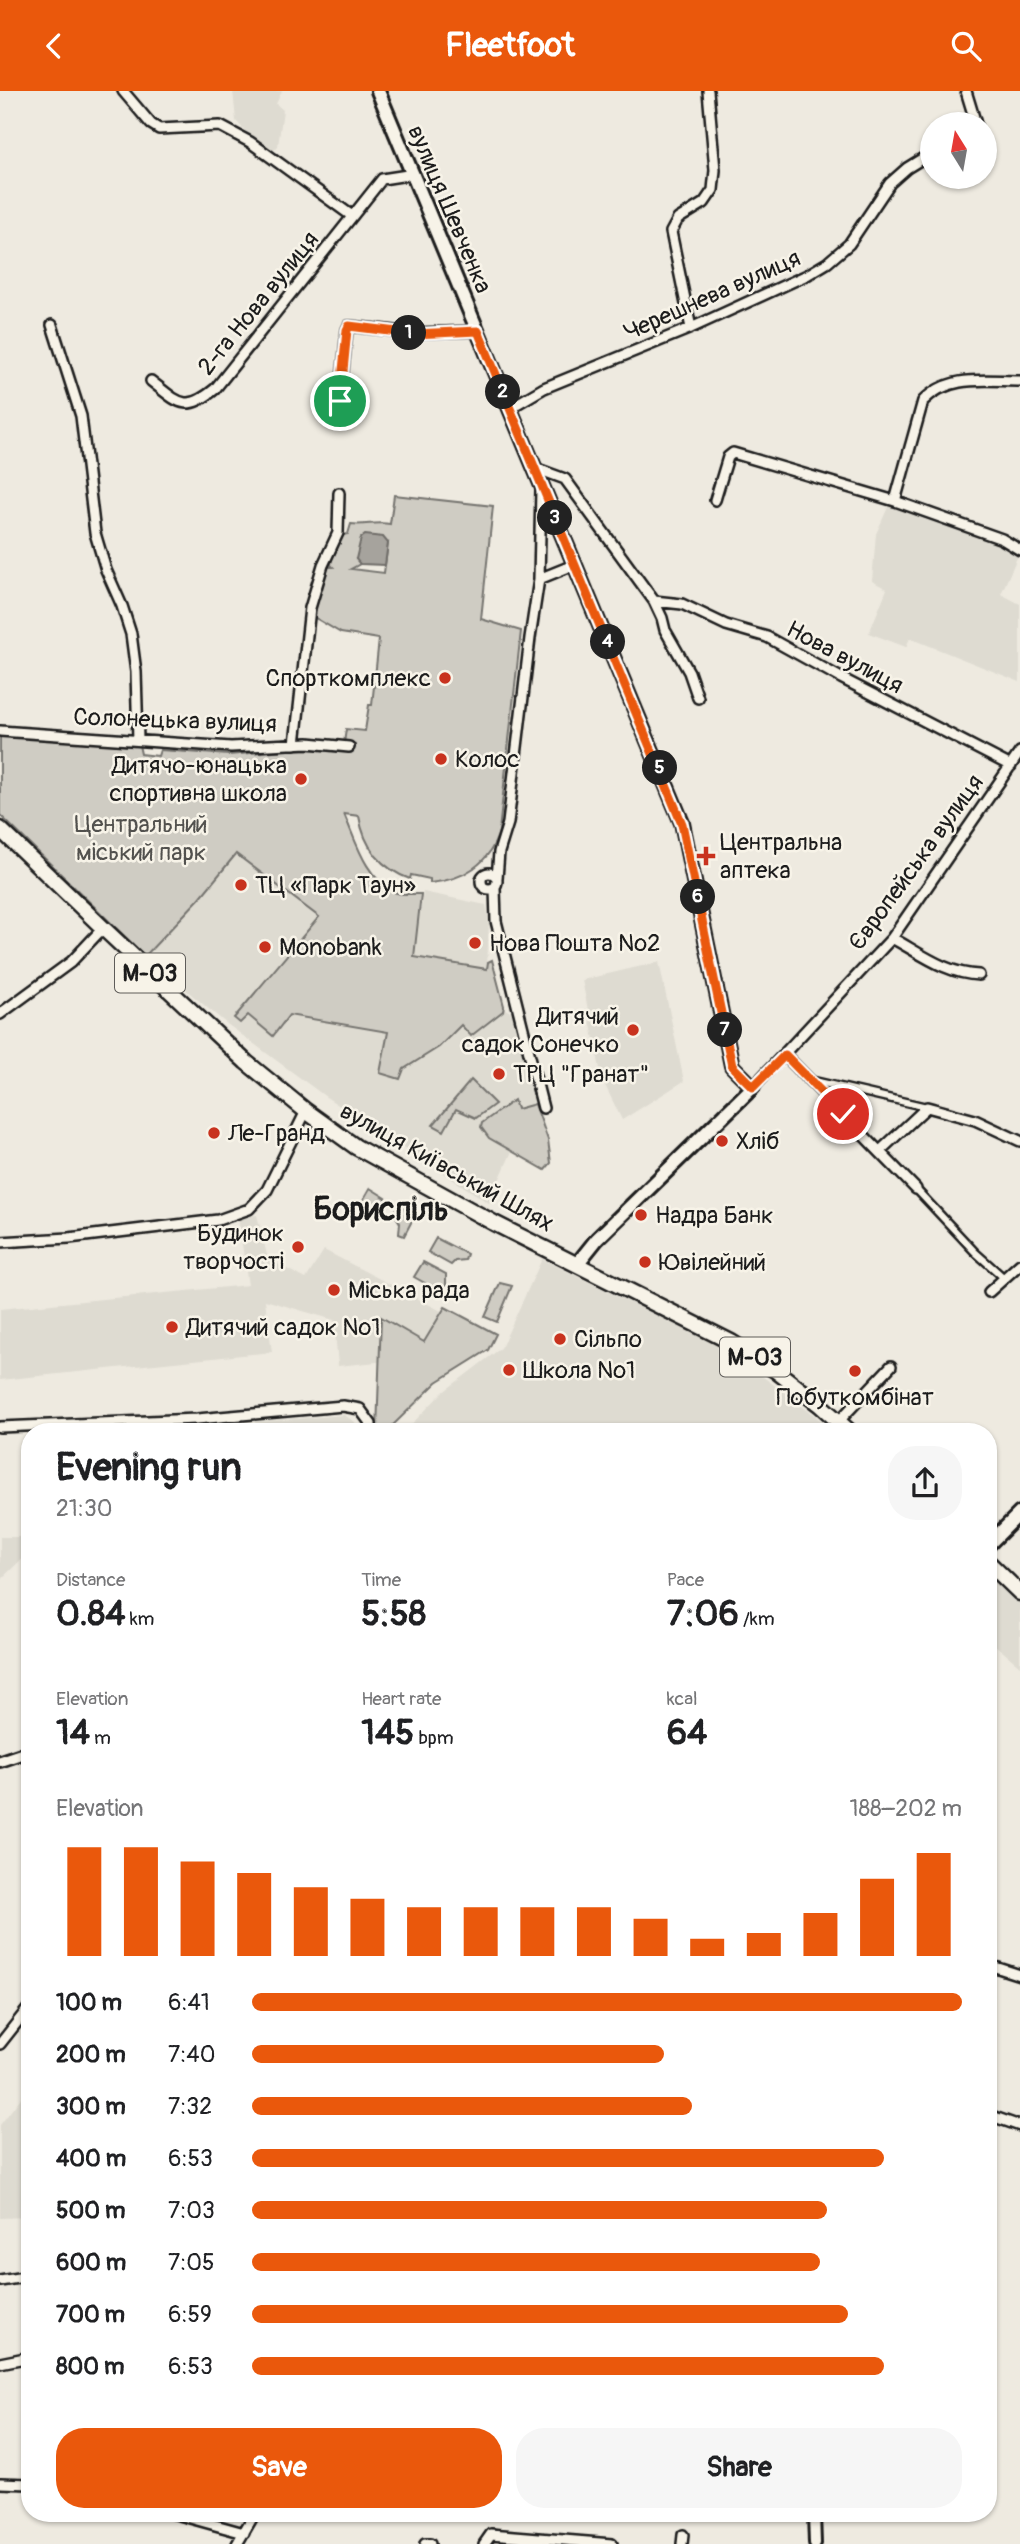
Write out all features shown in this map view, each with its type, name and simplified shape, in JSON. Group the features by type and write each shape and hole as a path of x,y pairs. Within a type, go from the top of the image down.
{"highway":[{"name":"вулиця Київський Шлях","path":"0,829 246,1062 356,1147 494,1223 731,1342 775,1370 839,1423"},
{"path":"997,1571 1020,1593"}],"main road":[{"name":"вулиця Шевченка","path":"378,91 682,824 732,1066 753,1087"},
{"name":"Європейська вулиця","path":"576,1264 597,1238 753,1087"},
{"path":"997,1536 1020,1513"}],"street":[{"path":"123,91 151,124 159,129 220,126 240,137 352,216"},
{"path":"691,328 671,232 678,219 704,202 713,190 715,170 708,91"},
{"path":"966,91 972,112"},
{"name":"Черешнева вулиця","path":"510,408 544,388 691,328 807,275 827,263 849,244 890,183 920,160"},
{"name":"2-га Нова вулиця","path":"151,381 179,403 191,404 203,399 215,389 382,179 414,174"},
{"path":"52,325 81,416 95,533 131,634 136,672 138,740"},
{"path":"340,401 349,326 414,334 478,331"},
{"path":"895,501 923,401 934,389 955,381 1020,381"},
{"path":"715,501 728,457 733,453 895,501 1002,539 1020,550"},
{"path":"534,468 565,479 654,601 665,630 689,672 698,698"},
{"path":"493,885 508,823 539,579 541,484"},
{"path":"295,744 310,608 323,565 338,533 339,493"},
{"path":"539,579 576,564"},
{"name":"Нова вулиця","path":"654,601 682,604 726,625 766,637 1011,766"},
{"name":"Солонецька вулиця","path":"0,731 231,747 295,744 349,747"},
{"name":"Європейська вулиця","path":"753,1087 892,937 1020,752"},
{"path":"493,885 481,882 499,852"},
{"path":"484,874 492,873 496,921 544,1108"},
{"path":"0,1014 71,963 103,928"},
{"path":"892,937 943,967 961,974 979,975"},
{"path":"785,1055 975,1252 1003,1276"},
{"path":"808,1079 975,1120 1020,1142"},
{"path":"880,1151 927,1107"},
{"path":"0,1242 69,1238 218,1220 248,1209 267,1190 306,1111"},
{"path":"989,1292 1003,1276 1020,1263"},
{"path":"847,1423 891,1366"},
{"path":"98,1423 197,1419 343,1406 360,1409 368,1423"},
{"path":"0,1427 21,1426"},
{"path":"0,1761 21,1754"},
{"path":"997,1968 1020,1975"},
{"path":"0,2044 21,2017"},
{"path":"997,2118 1020,2126"},
{"path":"0,2281 21,2278"},
{"path":"0,2363 21,2359"},
{"path":"0,2483 21,2484"},
{"path":"204,2522 244,2533"},
{"path":"239,2543 250,2522"},
{"path":"814,2522 815,2544"},
{"path":"484,2544 491,2534 612,2544"},
{"path":"425,2544 430,2544"}],"shaded area":[{"path":"233,91 282,91 276,104 283,110 278,146 272,152 251,137 236,121"},
{"path":"889,505 1003,544 1019,553 1001,594 1020,604 1020,682 910,638 906,647 869,633 887,589 872,581 876,534"},
{"path":"365,535 383,537 388,543 385,565 360,564 356,559 361,538"},
{"path":"236,854 319,916 235,1017 240,1023 247,1015 289,1015 388,1032 404,1069 439,1047 461,1025 471,1036 505,1009 514,1014 535,1097 533,1104 542,1117 548,1140 516,1142 489,1203 326,1097 227,1024 145,956 199,899"},
{"path":"423,892 486,905 489,921 487,969 413,957"},
{"name":"Дитячий садок Сонечко","path":"659,962 684,1081 622,1120 602,1079 582,980"},
{"path":"257,1215 268,1259 306,1279 324,1250 445,1313 416,1358 338,1366 334,1320 265,1300 272,1352 0,1380 0,1309 248,1285 238,1217"},
{"path":"542,1259 730,1352 824,1423 413,1423 442,1393 501,1348"},
{"path":"344,1415 355,1423 255,1423"},
{"path":"0,1537 21,1537 21,1560 0,1580"},
{"path":"997,1582 1020,1601 1020,1666 997,1647"},
{"path":"21,2098 21,2217 0,2218 0,2125"}],"green space":[{"name":"Центральний міський парк","path":"394,495 493,506 481,619 521,631 499,831 495,843 482,861 464,874 442,881 430,883 430,879 411,875 410,879 390,869 375,855 369,847 359,816 344,814 363,858 376,877 394,892 421,894 414,957 487,969 488,962 492,960 504,1006 503,1011 471,1036 461,1025 439,1047 404,1069 400,1079 380,1073 388,1032 289,1015 273,1036 248,1015 240,1023 234,1018 319,917 236,854 199,899 145,956 0,815 0,735 139,745 141,754 158,756 160,750 229,755 296,749 343,750 346,729 365,731 369,705 372,705 379,639 341,633 312,616 326,567 333,567 332,557 343,535 348,534 351,524 390,524","holes":["388,543 384,573 351,569 360,564 356,559"]},
{"path":"471,1080 495,1104 476,1118 456,1109 444,1131 433,1125"},
{"path":"514,1100 517,1109 535,1104 548,1140 551,1163 545,1170 489,1138 481,1127 482,1123"},
{"path":"370,1188 386,1198 378,1209 372,1208 363,1213 358,1209"},
{"path":"399,1205 415,1215 404,1236 399,1234 400,1223 394,1213"},
{"path":"436,1238 467,1254 465,1260 455,1261 451,1265 428,1252"},
{"path":"423,1262 446,1274 446,1285 441,1292 414,1277"},
{"path":"500,1283 512,1286 497,1322 485,1317"},
{"path":"445,1307 496,1334 488,1350 437,1382 395,1423 377,1423 381,1317 424,1342"}],"place":[{"name":"Спорткомплекс","path":"445,678"},
{"name":"Колос","path":"441,759"},
{"name":"Дитячо-юнацька спортивна школа","path":"301,779"},
{"name":"Центральна аптека","path":"706,856"},
{"name":"ТЦ «Парк Таун»","path":"241,885"},
{"name":"Нова Пошта №2","path":"475,943"},
{"name":"Monobank","path":"265,947"},
{"name":"Дитячий садок Сонечко","path":"633,1030"},
{"name":"ТРЦ \"Гранат\"","path":"499,1074"},
{"name":"Ле-Гранд","path":"214,1133"},
{"name":"Хліб","path":"722,1141"},
{"name":"Надра Банк","path":"641,1215"},
{"name":"Будинок творчості","path":"298,1247"},
{"name":"Ювілейний","path":"645,1262"},
{"name":"Міська рада","path":"334,1290"},
{"name":"Дитячий садок №1","path":"172,1327"},
{"name":"Сільпо","path":"560,1339"},
{"name":"Школа №1","path":"509,1370"},
{"name":"Побуткомбінат","path":"855,1371"}],"district":[{"name":"Бориспіль","path":"381,1209"}],"route":[{"path":"340,401 349,326 414,334 478,331 682,824 732,1066 753,1087 785,1055 843,1114"}]}
